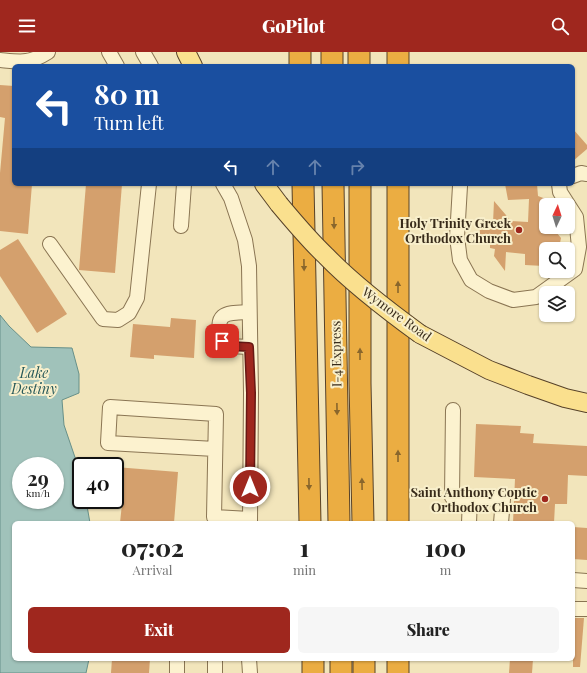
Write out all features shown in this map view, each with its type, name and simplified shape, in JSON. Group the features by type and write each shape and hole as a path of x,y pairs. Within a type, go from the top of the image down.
{"highway":[{"path":"300,52 300,64"},
{"path":"332,52 332,64"},
{"path":"359,52 359,64"},
{"path":"398,52 398,64"},
{"path":"303,186 310,521"},
{"name":"I-4 Express","path":"333,186 339,521"},
{"name":"I-4 Express","path":"360,186 360,383 363,521"},
{"path":"398,186 398,521"},
{"path":"312,661 313,673"},
{"path":"341,661 341,673"},
{"path":"364,661 364,673"},
{"path":"398,661 398,673"}],"main road":[{"path":"186,52 192,64"},
{"name":"Wymore Road","path":"266,186 279,204 344,274 384,308 420,334 489,370 565,398 587,403"}],"street":[{"path":"0,60 22,62 37,58 48,52"},
{"path":"109,52 116,64"},
{"path":"143,52 150,64"},
{"path":"575,175 581,173 587,174"},
{"path":"50,244 103,319 118,320 129,313 137,298 149,186"},
{"path":"181,226 184,186"},
{"path":"215,449 108,442 110,408 216,414 214,520 250,521 251,393 248,266 245,240 230,198 224,186"},
{"path":"460,186 457,236 460,260 471,280 489,291 514,300 536,297 575,269 581,269 576,217 560,192 559,186"},
{"path":"249,312 230,313 223,316 220,322 219,332 222,341 229,346 249,347"},
{"path":"453,410 452,497 503,499 501,521"},
{"path":"469,521 470,498"},
{"path":"575,580 587,581"},
{"path":"575,609 587,610"},
{"path":"177,661 177,673"},
{"path":"215,661 215,673"},
{"path":"249,661 250,673"}],"water":[{"name":"Lake Destiny","path":"0,315 31,347 72,348 79,374 79,393 62,400 64,425 75,457 72,457 72,509 88,509 90,521 12,521 12,661 89,661 86,673 0,673"}],"building":[{"path":"0,85 12,86 12,186 32,186 28,234 0,231 0,173 5,118 0,117"},
{"path":"575,131 587,145 587,149 575,159"},
{"path":"86,186 122,186 115,273 79,270"},
{"path":"505,186 537,186 538,196 543,198 539,198 539,234 558,234 561,238 560,242 539,242 539,266 525,265 525,254 506,252 505,271 494,256 495,249 490,248 488,242 479,241 480,228 488,229 489,226 492,226 494,201 511,221 528,222 529,199 508,200"},
{"path":"18,239 67,314 37,333 0,276 0,250"},
{"path":"171,318 196,320 194,358 154,355 154,359 130,357 133,324 170,327"},
{"path":"476,424 521,426 520,433 534,434 533,443 587,446 587,476 568,475 567,504 555,504 554,521 513,521 515,479 474,477"},
{"path":"124,468 178,472 174,521 120,521 121,509 124,509"},
{"path":"575,527 587,528 587,560 575,559"},
{"path":"575,618 584,618 580,667 573,667 573,661 575,661"},
{"path":"112,661 150,661 149,673 111,673"},
{"path":"510,661 533,661 532,673 509,673"}],"place":[{"name":"Holy Trinity Greek Orthodox Church","path":"519,230"},
{"name":"Saint Anthony Coptic Orthodox Church","path":"545,499"}],"route":[{"path":"222,341 229,346 249,347 251,393 250,487"}]}
